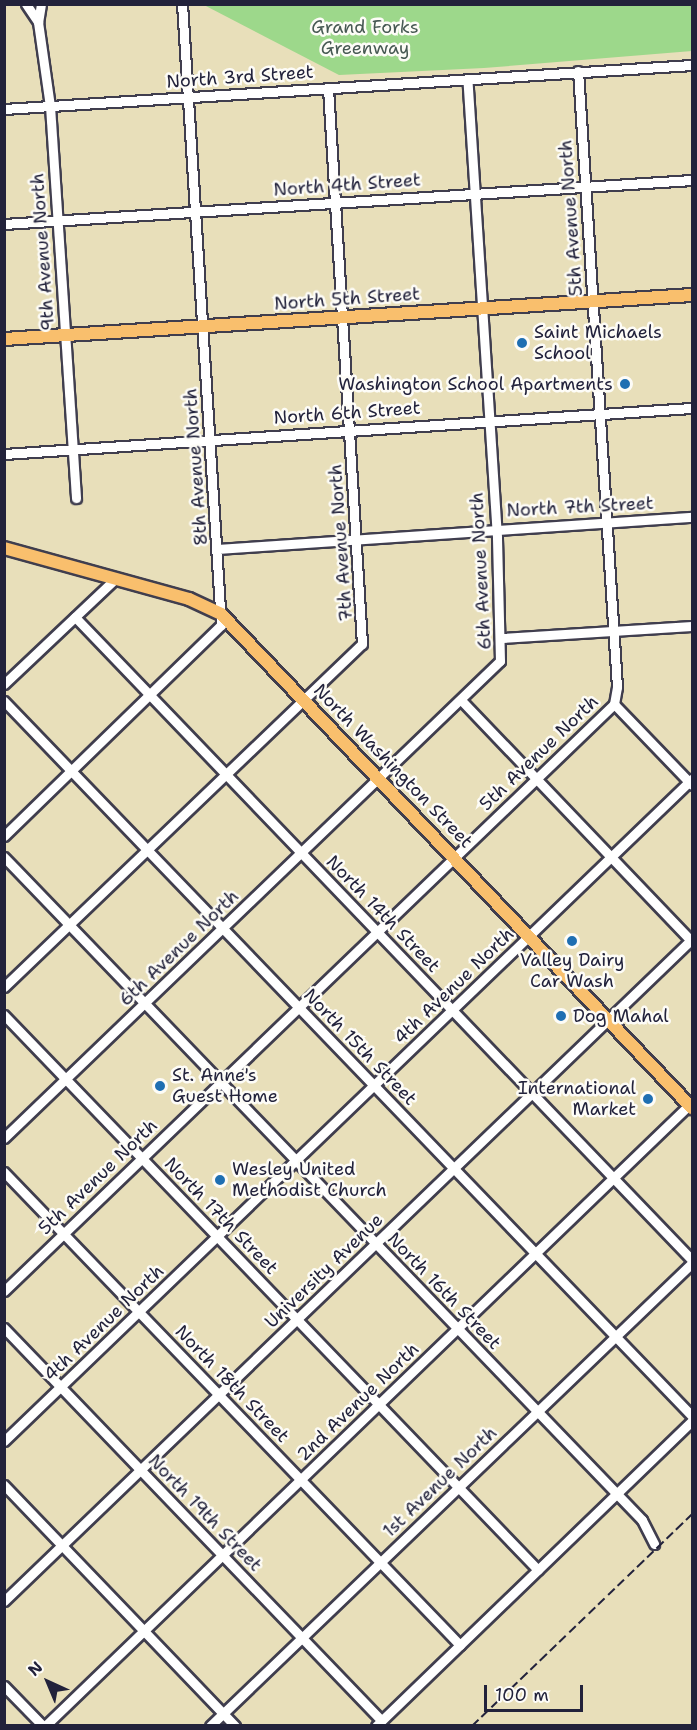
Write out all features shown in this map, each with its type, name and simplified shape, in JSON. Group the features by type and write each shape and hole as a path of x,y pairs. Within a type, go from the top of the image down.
{"main road":[{"name":"North 5th Street","path":"4,339 693,295"},
{"name":"North Washington Street","path":"4,548 189,599 221,614 691,1105"}],"street":[{"path":"26,4 38,22"},
{"name":"9th Avenue North","path":"41,4 38,22 50,106 76,498"},
{"name":"8th Avenue North","path":"182,4 221,614"},
{"name":"North 3rd Street","path":"4,109 693,64"},
{"name":"5th Avenue North","path":"4,1291 614,704 618,687 578,72"},
{"name":"6th Avenue North","path":"4,1138 500,661 502,638 496,529 467,79"},
{"name":"7th Avenue North","path":"4,987 224,773 362,644 327,88"},
{"name":"North 4th Street","path":"4,224 693,180"},
{"name":"North 6th Street","path":"4,454 693,408"},
{"name":"North 7th Street","path":"218,549 693,517"},
{"path":"4,684 114,580"},
{"path":"4,836 221,626 221,614"},
{"name":"North 14th Street","path":"75,617 693,1261"},
{"path":"502,638 693,626"},
{"name":"North 15th Street","path":"4,700 693,1416"},
{"path":"461,700 692,940"},
{"path":"614,704 692,782"},
{"name":"4th Avenue North","path":"4,1442 611,857 692,782"},
{"name":"North 16th Street","path":"4,857 642,1520 654,1544"},
{"name":"University Avenue","path":"4,1601 692,940"},
{"name":"North 17th Street","path":"4,1015 538,1569"},
{"name":"2nd Avenue North","path":"44,1725 691,1105"},
{"name":"North 18th Street","path":"4,1172 460,1645"},
{"name":"1st Avenue North","path":"210,1725 693,1261"},
{"name":"North 19th Street","path":"4,1328 302,1638 379,1723"},
{"path":"379,1723 693,1421"},
{"path":"4,1485 235,1725"},
{"path":"4,1686 44,1725"}],"green space":[{"name":"Grand Forks Greenway","path":"204,5 692,5 692,51 484,68 339,75"}],"railway":[{"path":"472,1726 692,1514"}],"place":[{"name":"Saint Michaels School","path":"522,343"},
{"name":"Washington School Apartments","path":"625,384"},
{"name":"Valley Dairy Car Wash","path":"572,941"},
{"name":"Dog Mahal","path":"561,1016"},
{"name":"St. Anne's Guest Home","path":"160,1086"},
{"name":"International Market","path":"648,1099"},
{"name":"Wesley United Methodist Church","path":"220,1180"}]}
